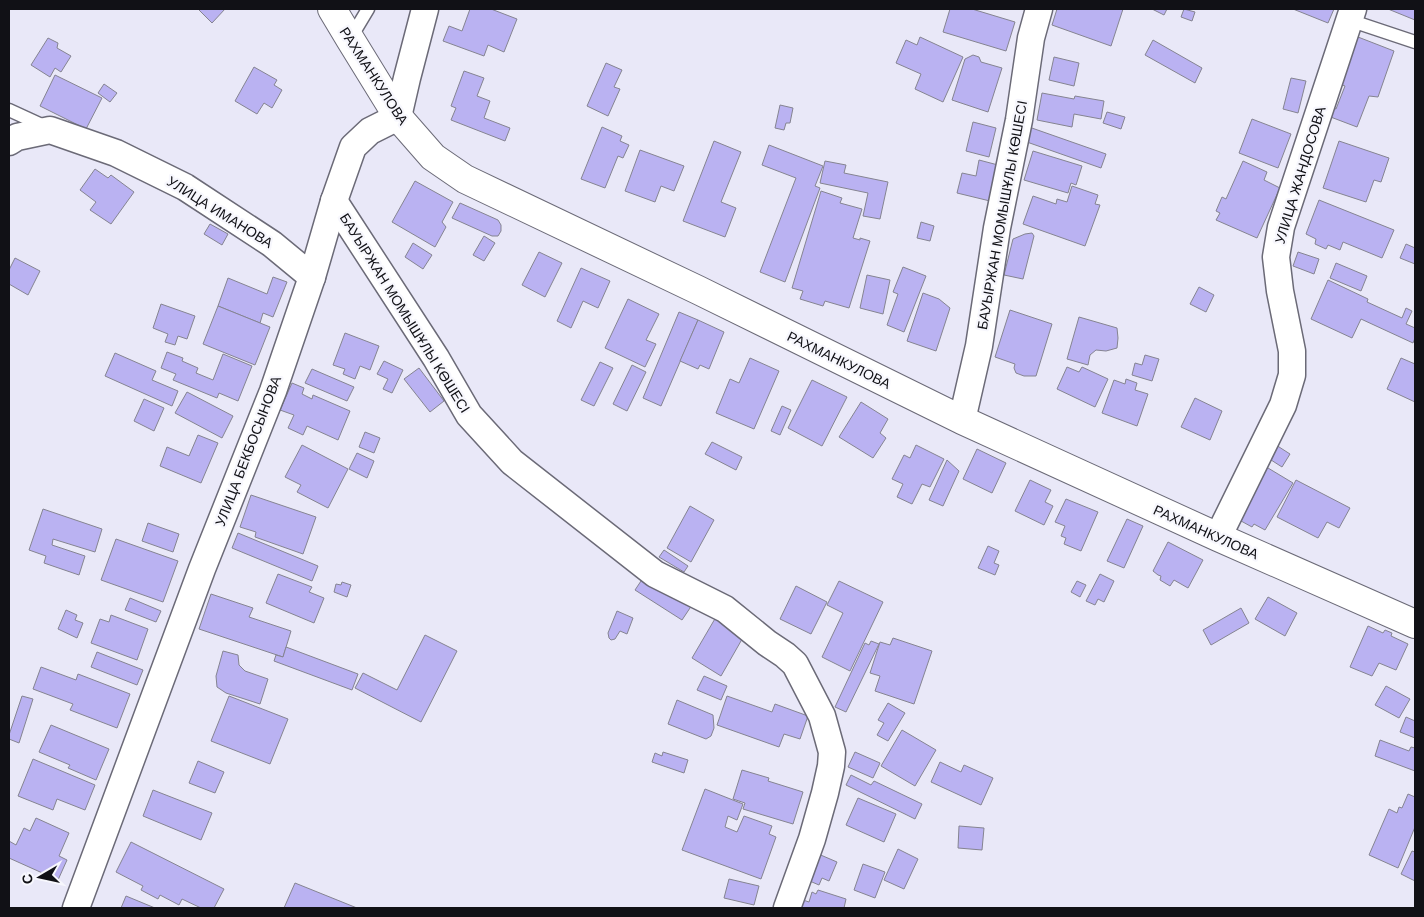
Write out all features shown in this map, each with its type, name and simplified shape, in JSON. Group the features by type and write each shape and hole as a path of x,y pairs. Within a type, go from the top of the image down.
{"street":[{"name":"РАХМАНКУЛОВА","path":"332,9 398,118 433,157 465,179 698,290 962,420 1218,538 1415,624"},
{"path":"398,118 426,9"},
{"name":"БАУЫРЖАН МОМЫШҰЛЫ КӨШЕСІ","path":"962,420 979,346 997,228 1019,120 1031,38 1039,9"},
{"name":"УЛИЦА ЖАНДОСОВА","path":"1218,538 1282,405 1292,375 1292,352 1280,291 1276,257 1281,227 1351,14"},
{"name":"УЛИЦА БЕКБОСЫНОВА","path":"76,908 202,569 273,391 312,277 334,201 353,147 370,131 398,118"},
{"path":"9,142 17,137 50,130"},
{"name":"УЛИЦА ИМАНОВА","path":"50,130 116,153 185,187 272,244 312,277"},
{"name":"БАУЫРЖАН МОМЫШҰЛЫ КӨШЕСІ","path":"334,201 436,358 469,416 512,462 655,574 725,609 767,643 785,654 795,664 822,716 832,752 829,775 812,839 787,908"}],"lane":[{"path":"350,39 368,9"},
{"path":"1351,14 1415,42"},
{"path":"9,110 50,130"}],"building":[{"path":"198,9 225,9 212,23"},
{"path":"470,9 491,9 517,19 504,52 488,45 484,56 443,41 449,26 462,31"},
{"path":"950,9 972,9 1015,22 1006,51 943,32"},
{"path":"1057,9 1123,9 1111,46 1052,25"},
{"path":"1152,9 1167,9 1164,15"},
{"path":"1184,9 1195,12 1192,21 1181,17"},
{"path":"1293,9 1334,9 1328,23"},
{"path":"1388,9 1415,9 1415,20"},
{"path":"920,37 963,57 943,102 915,89 921,74 896,63 906,40 917,45"},
{"path":"1358,37 1394,51 1378,97 1369,96 1357,127 1328,116 1331,107 1336,109 1345,86 1340,84"},
{"path":"48,38 58,43 57,48 71,56 61,72 55,68 50,77 31,65"},
{"path":"1153,40 1202,68 1195,83 1145,55"},
{"path":"973,55 979,57 981,62 1002,68 988,112 952,100 965,59"},
{"path":"1054,57 1079,63 1074,86 1049,80"},
{"path":"606,63 622,70 614,87 620,89 608,116 587,106"},
{"path":"254,67 277,80 274,85 282,90 272,108 264,103 257,114 235,101"},
{"path":"464,71 484,78 477,96 490,101 484,118 510,128 505,141 451,120 456,108 451,106"},
{"path":"55,75 102,98 86,129 40,106"},
{"path":"1291,78 1306,81 1298,113 1283,109"},
{"path":"104,84 117,93 110,102 98,93"},
{"path":"1042,93 1074,99 1075,96 1104,101 1101,119 1074,114 1072,127 1037,120"},
{"path":"780,105 793,108 790,123 786,123 784,130 775,128"},
{"path":"1107,112 1125,117 1121,129 1103,123"},
{"path":"1252,119 1291,134 1278,168 1239,153"},
{"path":"973,122 996,128 989,157 966,151"},
{"path":"602,127 622,136 620,141 629,145 623,158 618,156 605,188 581,179"},
{"path":"1029,127 1106,154 1101,168 1024,141"},
{"path":"714,141 741,152 721,202 736,208 725,237 683,221"},
{"path":"1339,141 1389,158 1381,182 1374,180 1366,202 1323,188"},
{"path":"769,145 823,166 815,186 820,188 785,282 760,272 796,178 762,165"},
{"path":"640,150 684,166 674,191 661,186 655,202 625,191"},
{"path":"1033,151 1082,166 1076,185 1071,183 1068,193 1024,180"},
{"path":"979,160 998,165 990,201 957,193 962,173 976,176"},
{"path":"825,161 846,165 844,173 888,182 880,219 863,216 868,193 820,183"},
{"path":"1243,161 1267,172 1264,180 1280,188 1257,238 1216,220 1220,213 1216,211 1222,197 1226,199"},
{"path":"95,169 108,178 111,175 134,192 111,224 90,210 96,202 80,190"},
{"path":"415,181 453,202 442,222 446,227 435,247 392,222"},
{"path":"1072,186 1098,195 1095,204 1100,205 1085,246 1023,224 1033,196 1056,204 1057,199 1067,202"},
{"path":"821,191 842,198 840,203 862,209 853,238 870,241 849,308 825,301 823,306 800,299 803,291 792,288"},
{"path":"1319,200 1394,230 1382,258 1343,242 1340,250 1328,245 1326,249 1315,244 1316,239 1306,234"},
{"path":"460,203 498,220 501,225 501,231 498,236 492,236 452,218"},
{"path":"921,222 934,226 930,241 917,238"},
{"path":"210,224 228,234 222,245 204,234"},
{"path":"1032,233 1034,236 1023,279 1004,275 1013,239"},
{"path":"484,236 495,243 484,261 473,255"},
{"path":"413,243 432,255 423,269 405,257"},
{"path":"1406,244 1415,248 1415,264 1400,258"},
{"path":"539,252 562,263 545,297 522,285"},
{"path":"1298,252 1319,259 1314,274 1293,266"},
{"path":"15,258 40,271 28,295 9,284 9,270"},
{"path":"1336,263 1367,276 1361,291 1330,278"},
{"path":"903,267 926,276 904,332 887,325 898,294 893,292"},
{"path":"581,268 610,281 598,308 583,301 571,328 557,321"},
{"path":"867,275 890,280 883,314 860,308"},
{"path":"273,277 287,282 273,317 263,313 260,323 218,306 228,278 267,294"},
{"path":"1328,280 1368,299 1367,302 1402,318 1406,308 1412,311 1406,324 1415,328 1413,343 1361,319 1352,338 1311,319"},
{"path":"1199,287 1214,295 1206,312 1190,304"},
{"path":"923,293 939,299 950,308 936,351 907,341"},
{"path":"628,299 659,314 646,340 656,344 645,367 605,348"},
{"path":"161,304 195,316 187,339 178,336 175,345 165,342 168,334 153,328"},
{"path":"218,306 270,327 255,365 203,344"},
{"path":"1010,310 1052,324 1036,376 1024,376 1016,373 1015,364 995,357"},
{"path":"679,312 698,320 661,406 643,398"},
{"path":"1079,317 1117,328 1117,348 1106,351 1096,350 1090,355 1088,365 1067,359"},
{"path":"698,320 724,332 709,369 700,365 698,369 680,361"},
{"path":"345,333 379,346 370,370 360,366 355,379 343,374 345,369 333,365"},
{"path":"167,352 183,358 182,361 198,368 196,373 213,380 223,354 252,366 238,401 219,393 217,398 173,380 176,374 161,368"},
{"path":"115,353 156,371 152,380 178,391 172,406 105,376"},
{"path":"1145,355 1159,359 1152,381 1132,375 1135,363 1142,365"},
{"path":"750,358 779,371 754,429 716,413 730,379 739,383"},
{"path":"1401,358 1415,364 1415,402 1387,389"},
{"path":"384,361 403,370 392,393 383,389 388,379 377,374"},
{"path":"600,362 613,368 594,406 581,400"},
{"path":"632,365 646,372 627,411 613,404"},
{"path":"1067,367 1079,372 1082,367 1108,379 1095,407 1057,389"},
{"path":"419,368 444,401 430,412 404,379"},
{"path":"312,369 354,387 347,401 305,383"},
{"path":"1126,379 1137,383 1135,390 1148,394 1137,426 1102,413 1114,380 1125,384"},
{"path":"812,380 847,397 822,446 788,428"},
{"path":"292,383 304,388 302,394 312,399 313,395 350,411 338,440 307,426 303,435 288,428 294,415 280,410"},
{"path":"187,392 233,416 222,438 175,413"},
{"path":"1195,398 1222,411 1210,440 1181,427"},
{"path":"144,399 164,408 154,431 134,421"},
{"path":"861,402 888,419 880,433 886,438 873,458 839,437"},
{"path":"782,406 791,410 780,435 771,431"},
{"path":"365,432 380,438 374,453 359,447"},
{"path":"198,435 218,443 201,483 160,466 167,447 189,456"},
{"path":"712,442 742,457 736,470 705,454"},
{"path":"302,445 348,469 328,508 297,492 301,485 285,477"},
{"path":"916,445 944,459 930,487 922,484 912,504 897,497 903,484 892,479 904,455 910,458"},
{"path":"1276,445 1290,454 1282,467 1268,458"},
{"path":"977,449 1006,463 992,493 963,479"},
{"path":"357,453 374,461 367,478 349,469"},
{"path":"947,460 959,471 943,506 929,500"},
{"path":"1263,465 1293,483 1265,530 1254,524 1252,527 1232,516"},
{"path":"1030,480 1051,490 1045,502 1053,506 1044,525 1015,511"},
{"path":"1296,480 1350,508 1339,528 1327,522 1318,538 1277,517"},
{"path":"251,495 316,517 303,554 255,537 256,532 240,527"},
{"path":"1066,499 1098,512 1081,551 1064,544 1066,538 1061,536 1065,526 1055,522"},
{"path":"690,506 714,520 691,562 667,548"},
{"path":"43,509 102,529 95,552 53,539 52,545 85,556 79,575 44,563 46,556 29,550"},
{"path":"1127,519 1143,526 1124,568 1107,561"},
{"path":"148,523 179,534 173,552 142,541"},
{"path":"238,533 318,566 312,581 232,548"},
{"path":"116,539 178,561 163,602 101,580"},
{"path":"1168,542 1203,560 1188,588 1174,580 1170,586 1160,580 1161,576 1153,571"},
{"path":"988,546 999,551 994,563 999,565 995,575 978,568"},
{"path":"664,550 688,566 684,572 659,557"},
{"path":"647,572 694,602 682,620 635,590"},
{"path":"278,574 312,587 309,592 324,598 314,623 266,603"},
{"path":"1100,574 1114,581 1104,602 1098,599 1095,605 1086,601"},
{"path":"839,581 883,602 850,671 822,657 843,613 827,605"},
{"path":"1077,581 1086,585 1080,597 1071,592"},
{"path":"342,582 351,585 347,597 334,592 336,584 341,585"},
{"path":"796,586 827,602 811,634 780,619"},
{"path":"211,594 253,608 249,617 291,631 283,657 199,629"},
{"path":"1268,597 1297,613 1285,636 1255,619"},
{"path":"130,598 161,611 156,622 125,610"},
{"path":"1241,608 1249,623 1211,645 1203,630"},
{"path":"66,610 77,615 75,620 83,623 77,638 58,629"},
{"path":"617,611 633,618 627,634 620,631 615,639 611,640 608,633"},
{"path":"111,615 148,629 137,660 91,643 100,619 109,622"},
{"path":"716,617 745,634 721,676 692,658"},
{"path":"1368,626 1383,633 1385,630 1392,633 1391,636 1408,644 1396,670 1379,663 1372,676 1350,667"},
{"path":"425,635 457,651 421,722 355,688 363,673 397,690"},
{"path":"893,638 932,651 914,704 875,691 880,676 870,673 880,642 890,645"},
{"path":"871,641 879,644 846,712 835,707 865,643 869,645"},
{"path":"286,647 358,674 352,690 274,661 276,655 283,657"},
{"path":"223,651 238,655 239,665 245,671 268,679 260,704 226,693 217,687 216,676"},
{"path":"97,652 143,670 137,685 91,667"},
{"path":"41,667 76,680 78,674 130,694 117,728 70,710 73,704 33,689"},
{"path":"704,676 727,686 721,700 697,690"},
{"path":"1386,686 1410,699 1399,718 1375,705"},
{"path":"22,696 33,699 19,743 9,739 9,735"},
{"path":"229,696 288,719 270,764 211,741"},
{"path":"727,696 772,712 775,704 808,716 800,739 784,734 779,747 717,725"},
{"path":"677,700 713,715 714,728 711,736 706,739 668,724"},
{"path":"888,703 905,713 888,741 877,735 884,723 878,720"},
{"path":"1406,717 1415,721 1415,738 1400,732"},
{"path":"51,725 109,749 96,780 68,768 70,765 39,752"},
{"path":"902,730 936,750 915,786 881,766"},
{"path":"1380,740 1409,751 1411,747 1415,748 1415,771 1375,756"},
{"path":"663,752 688,760 684,773 652,762 655,753 662,756"},
{"path":"855,752 880,763 873,778 848,767"},
{"path":"33,759 95,785 85,810 57,799 53,810 18,796"},
{"path":"198,761 224,772 215,793 189,783"},
{"path":"940,762 961,772 964,765 993,778 981,805 931,782"},
{"path":"742,770 769,778 768,781 803,792 793,824 743,809 745,803 733,799"},
{"path":"851,775 871,785 874,781 922,804 915,819 846,785"},
{"path":"705,789 743,804 737,820 728,816 725,827 737,832 744,816 772,826 769,834 776,837 761,879 682,850"},
{"path":"153,790 212,813 201,840 143,816"},
{"path":"1408,794 1415,797 1415,827 1398,868 1369,855 1389,809 1397,813 1399,807 1402,808"},
{"path":"858,798 896,814 884,842 846,825"},
{"path":"36,818 69,833 59,856 67,860 58,880 9,858 9,841 16,845 24,828 30,831"},
{"path":"959,826 984,828 982,850 958,848"},
{"path":"131,842 224,889 214,908 201,908 182,899 179,905 160,895 158,899 141,890 143,886 116,872"},
{"path":"898,849 918,859 904,889 884,880"},
{"path":"1412,851 1415,852 1415,881 1401,874"},
{"path":"816,853 837,862 829,881 822,878 819,885 805,879"},
{"path":"863,864 885,872 875,898 854,890"},
{"path":"729,879 759,886 754,905 724,898"},
{"path":"295,883 357,908 284,908"},
{"path":"818,890 846,899 844,908 801,908 803,900 809,902 812,892 816,894"},
{"path":"126,896 155,908 121,908"}]}
